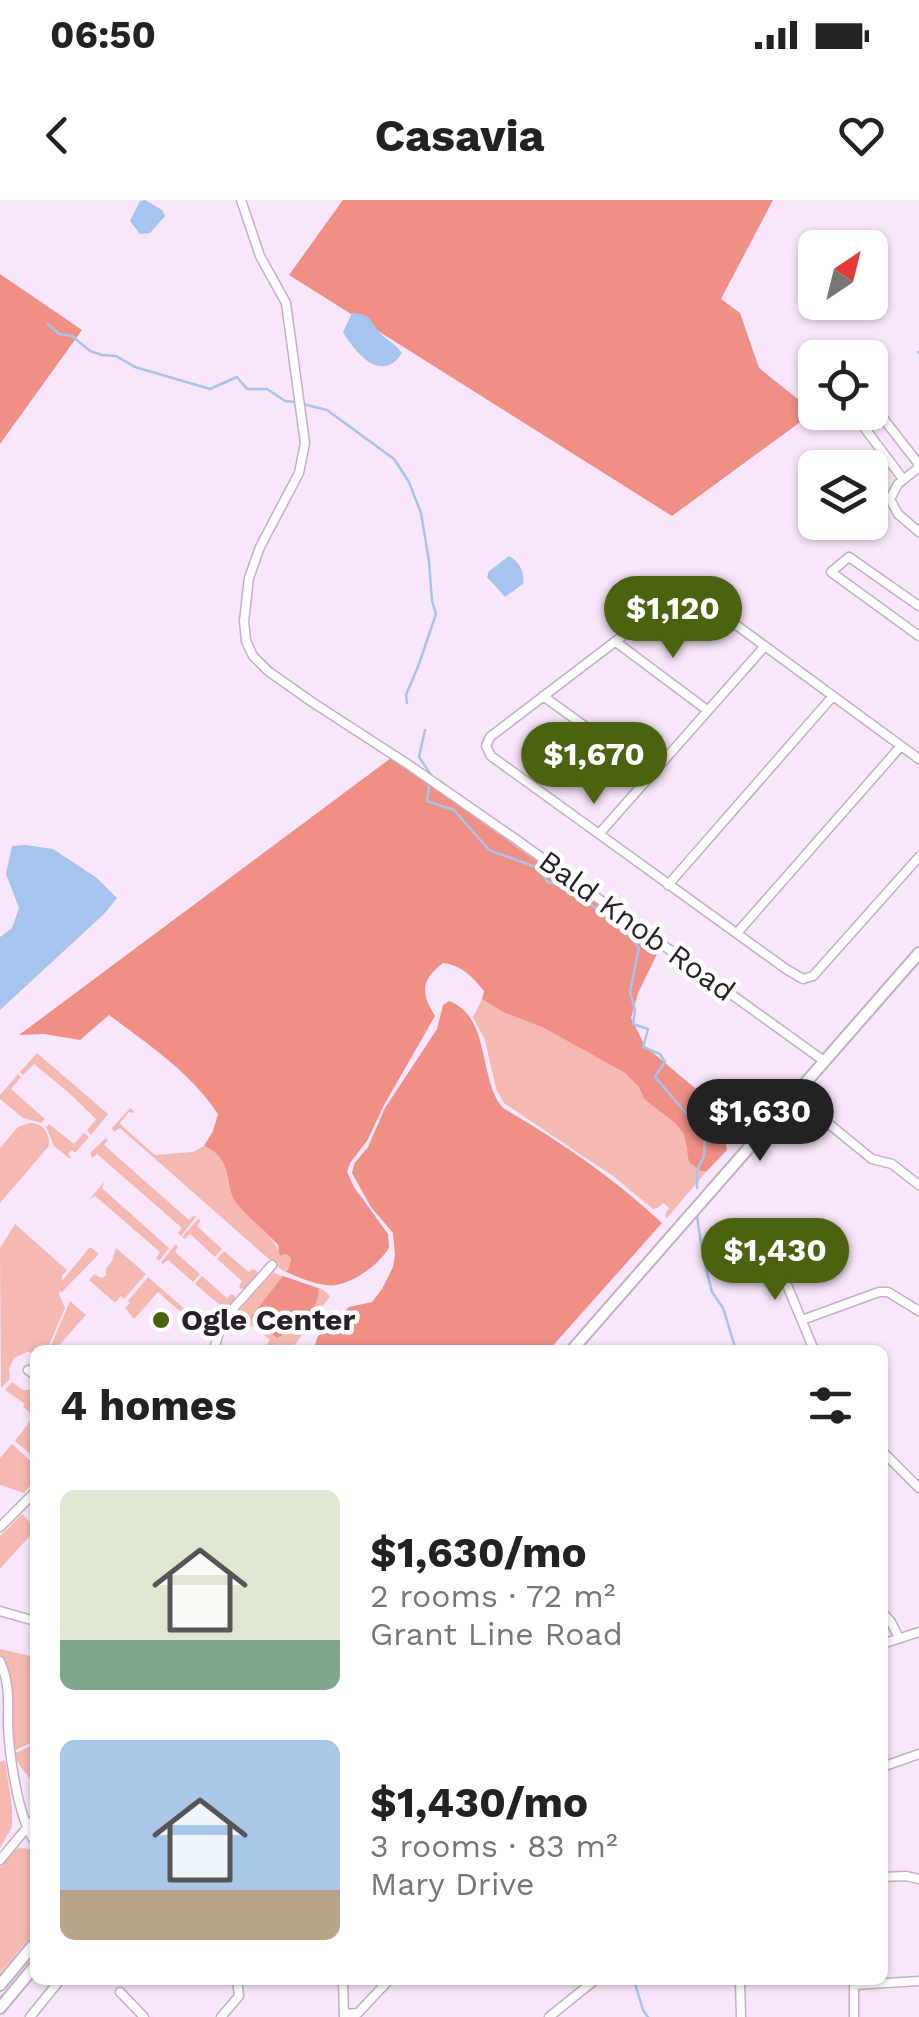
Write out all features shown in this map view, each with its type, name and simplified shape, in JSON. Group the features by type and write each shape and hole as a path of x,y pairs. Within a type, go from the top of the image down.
{"main road":[{"path":"576,1345 919,953"},
{"path":"0,1985 30,1950"},
{"path":"0,2008 30,1972"}],"street":[{"name":"Bald Knob Road","path":"241,200 260,256 286,303 304,433 299,472 260,547 249,578 244,621 252,656 297,692 517,840 824,1060"},
{"path":"888,425 918,463 918,468 903,479 890,498 898,514 919,532"},
{"path":"866,430 903,479"},
{"path":"919,606 850,556 831,572 919,636"},
{"path":"919,759 688,593 677,595 486,742 487,752 798,977 808,979 919,858"},
{"path":"616,642 707,710"},
{"path":"599,834 765,646"},
{"path":"543,696 651,774"},
{"path":"668,884 833,696"},
{"path":"737,933 901,746"},
{"path":"806,1082 823,1096 824,1120 872,1158 892,1164 919,1185"},
{"path":"748,1240 778,1261 812,1345"},
{"path":"215,1345 222,1321 272,1266"},
{"path":"802,1320 878,1292 888,1292 919,1311"},
{"path":"888,1458 919,1488"},
{"path":"0,1527 30,1497"},
{"path":"0,1611 30,1620"},
{"path":"888,1619 900,1638"},
{"path":"888,1642 919,1632"},
{"path":"0,1661 9,1685 9,1740 30,1833"},
{"path":"888,1765 919,1754"},
{"path":"0,1860 30,1822"},
{"path":"888,1877 919,1879"},
{"path":"888,1981 919,1980"},
{"path":"30,2017 56,1985"},
{"path":"221,2017 239,1996 238,1985"},
{"path":"343,1985 344,2016 358,2013 384,1985"},
{"path":"549,2017 589,1985"},
{"path":"740,1985 740,2017"},
{"path":"854,1985 854,2017"},
{"path":"120,1992 144,2017"}],"shaded area":[{"path":"343,200 773,200 721,299 740,313 759,368 798,399 798,424 672,516 289,275"},
{"path":"0,274 82,330 0,444"},
{"path":"391,758 660,948 638,993 631,1018 645,1046 696,1089 725,1137 727,1150 707,1171 701,1171 689,1162 684,1134 644,1099 639,1087 625,1073 542,1027 503,1012 482,999 484,991 466,972 443,963 425,988 435,1016 347,1172 388,1234 389,1248 358,1276 336,1285 323,1285 282,1270 289,1268 291,1258 279,1254 278,1245 238,1205 220,1158 204,1146 218,1114 168,1060 109,1015 80,1040 44,1034 19,1035"},
{"path":"482,999 625,1073 639,1087 644,1099 685,1134 686,1149 701,1171 707,1171 666,1219 669,1208 663,1203 653,1209 613,1176 504,1103 496,1089 485,1040 473,1017"},
{"path":"449,1001 472,1020 490,1082 503,1108 586,1161 662,1223 553,1345 315,1345 318,1336 349,1307 372,1302 393,1267 393,1233 371,1207 352,1173 385,1108 437,1029 443,1005"},
{"path":"37,1053 108,1114 91,1135 87,1131 96,1119 69,1093 34,1064 23,1075 20,1072"},
{"path":"18,1074 21,1077 11,1089 45,1119 41,1123 23,1118 0,1099"},
{"path":"130,1108 133,1113 129,1112 120,1123 155,1155 193,1152 204,1146 220,1157 235,1200 272,1240 281,1256 291,1258 289,1268 284,1271 278,1267 120,1128 114,1132 112,1128"},
{"path":"30,1123 45,1129 49,1146 0,1203 0,1148 18,1127"},
{"path":"49,1124 74,1144 84,1133 89,1137 75,1153 72,1150 68,1154 70,1159 54,1146 46,1127"},
{"path":"106,1138 104,1145 189,1220 196,1217 181,1236 178,1233 182,1228 97,1154 92,1158 91,1152"},
{"path":"105,1181 102,1188 169,1248 159,1261 156,1258 160,1252 95,1196 89,1200"},
{"path":"198,1219 201,1221 197,1226 222,1249 215,1257 190,1234 182,1237"},
{"path":"15,1224 67,1270 62,1281 90,1247 99,1254 61,1293 60,1290 65,1308 49,1345 30,1345 30,1352 14,1358 10,1379 1,1388 0,1248"},
{"path":"176,1244 175,1252 200,1274 193,1282 168,1260 161,1262"},
{"path":"116,1248 146,1274 124,1299 121,1296 116,1302 89,1280 94,1274 106,1276"},
{"path":"224,1251 249,1272 257,1271 245,1288 241,1289 242,1281 217,1259"},
{"path":"273,1272 322,1289 330,1296 295,1345 267,1345 270,1340 252,1325 249,1329 236,1314"},
{"path":"202,1276 227,1298 235,1296 222,1314 217,1312 220,1305 195,1284"},
{"path":"283,1276 318,1288 318,1294 316,1303 300,1323 293,1323 277,1338 251,1317"},
{"path":"148,1277 186,1310 183,1314 158,1292 134,1319 125,1308"},
{"path":"70,1301 86,1315 59,1345 51,1345"},
{"path":"12,1382 30,1390 30,1413 23,1407 25,1404 5,1390"},
{"path":"30,1421 30,1454 15,1441"},
{"path":"12,1444 30,1460 30,1486 24,1493 0,1485 0,1458"},
{"path":"22,1514 30,1522 30,1536 0,1569 0,1536"},
{"path":"0,1649 30,1656 30,1743 14,1751 10,1724 12,1688"},
{"path":"30,1746 30,1780 19,1764 15,1753"},
{"path":"5,1760 12,1827 0,1848 0,1762"},
{"path":"19,1848 30,1850 30,1938 0,1973 0,1867"}],"water":[{"path":"145,200 165,216 150,233 140,234 130,221 140,201"},
{"path":"352,313 367,317 400,350 402,353 394,362 378,366 355,349 343,332"},
{"path":"509,556 520,567 523,584 505,597 487,577"},
{"path":"12,846 53,849 97,878 117,898 0,1010 0,937 12,928 19,908 6,874"}],"waterway":[{"path":"48,324 90,351 116,356 135,367 210,389 237,377 247,389 267,389 285,401 295,402"},
{"path":"303,404 327,410 394,459 409,482 421,513 436,614 406,695 407,703"},
{"path":"425,730 419,757 431,775"},
{"path":"429,786 427,801 454,810 489,850 536,867 548,882 567,887 626,930 639,948 630,992 635,1010 633,1024 648,1029 643,1047 660,1054 665,1062 655,1077 687,1114 701,1122 704,1156 697,1171 697,1188"},
{"path":"697,1216 712,1292 723,1308 734,1345"},
{"path":"636,1985 648,2017"}],"place":[{"name":"Ogle Center","path":"161,1320"}]}
